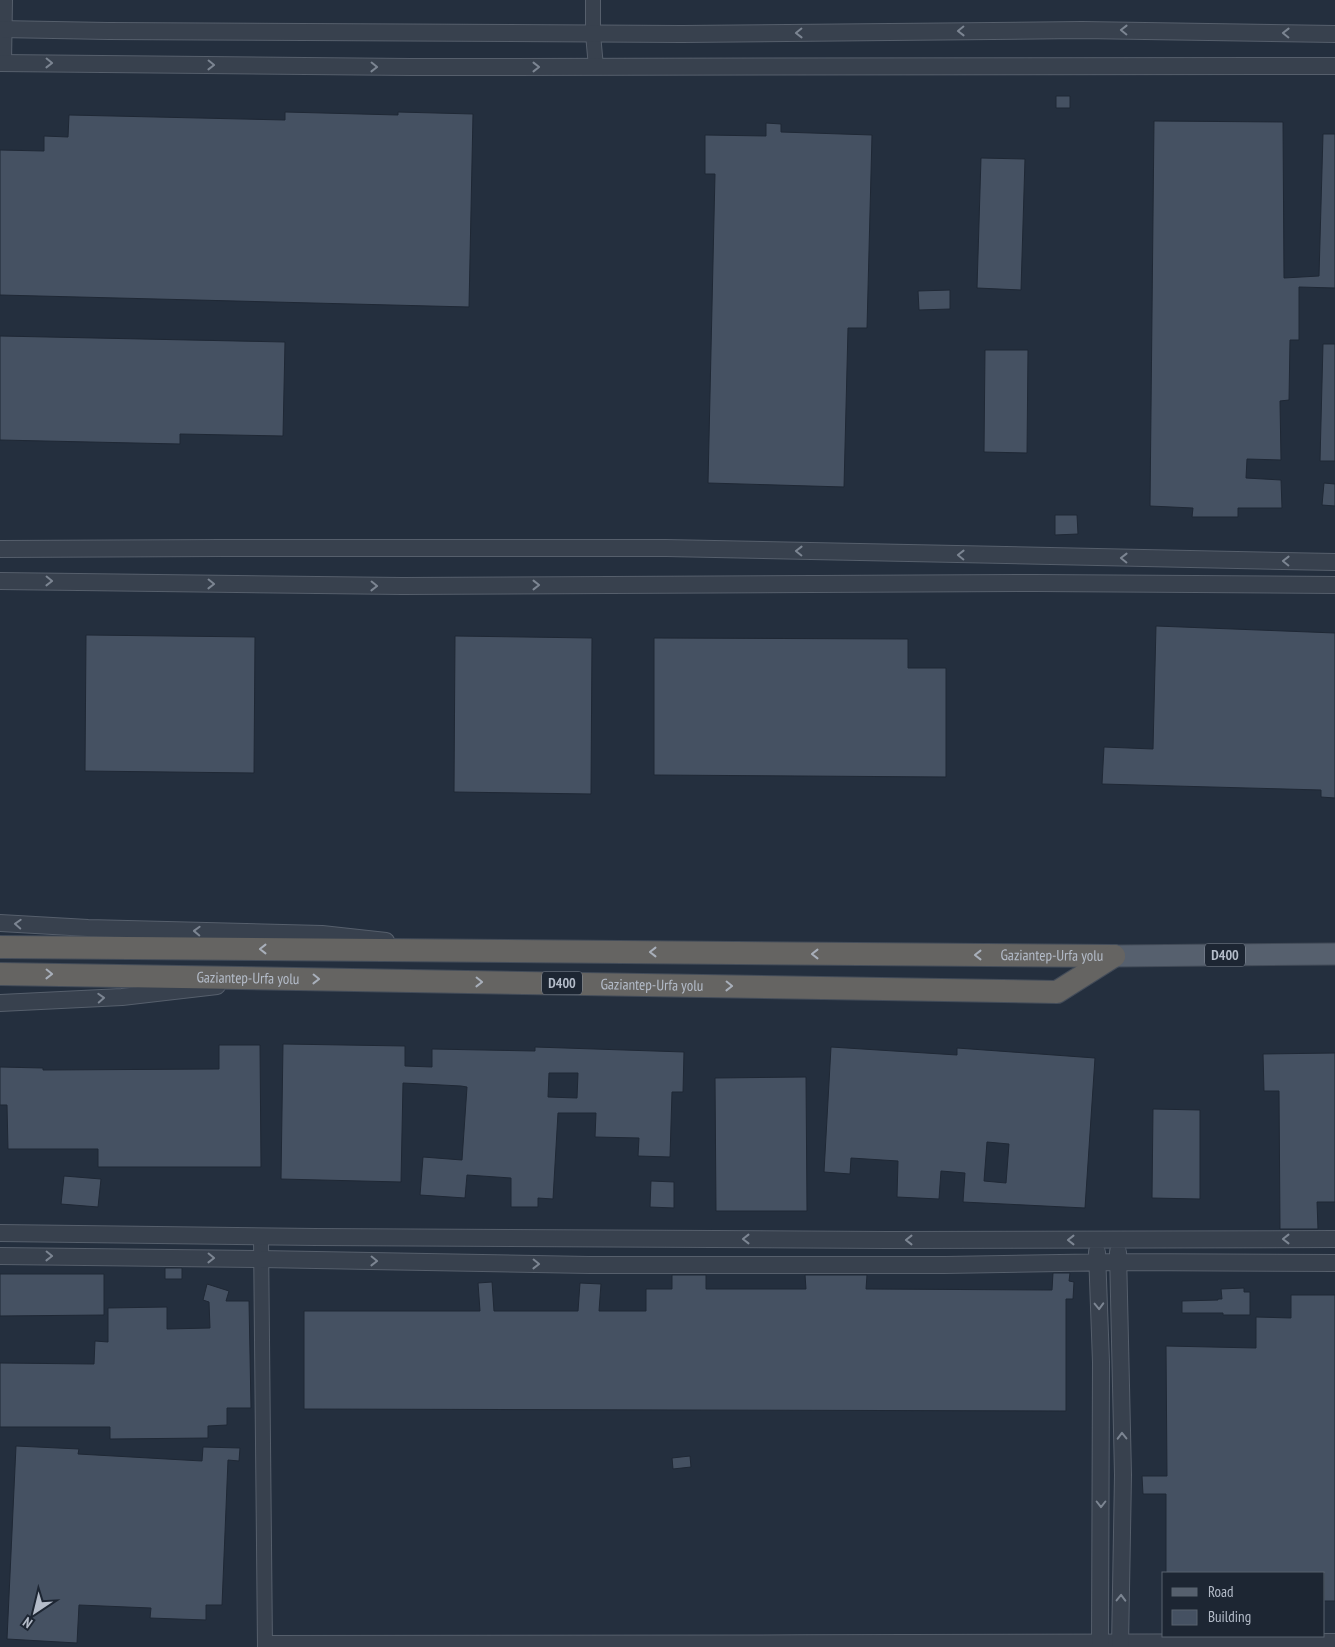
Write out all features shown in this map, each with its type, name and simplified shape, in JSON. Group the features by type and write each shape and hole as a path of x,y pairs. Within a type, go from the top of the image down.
{"highway":[{"name":"Gaziantep-Urfa yolu","path":"0,947 1114,956"},
{"name":"Gaziantep-Urfa yolu","path":"0,974 1057,992 1114,956"}],"main road":[{"name":"Gaziantep-Urfa yolu","path":"1114,956 1335,954"}],"street":[{"path":"5,0 2,29 2,63 410,67 1335,66"},
{"path":"594,0 593,34 596,67"},
{"path":"2,29 593,34 1082,30 1335,34"},
{"path":"0,549 666,548 1335,562"},
{"path":"0,581 402,586 1018,583 1335,585"},
{"path":"0,923 98,928 322,934 473,951"},
{"path":"0,1003 122,997 287,978"},
{"path":"0,1233 1096,1240 1335,1239"},
{"path":"261,1236 265,1645 1335,1642"},
{"path":"1117,1239 1123,1475 1120,1644"},
{"path":"1096,1240 1101,1362 1100,1644"},
{"path":"0,1256 589,1265 945,1265 1118,1262 1335,1263"}],"building":[{"path":"1056,96 1070,96 1070,108 1056,108"},
{"path":"285,112 398,115 398,112 473,114 469,307 0,295 0,150 44,151 44,136 68,137 69,115 285,120"},
{"path":"1154,121 1283,122 1284,278 1319,276 1323,134 1335,134 1335,288 1299,287 1299,340 1290,340 1289,400 1280,401 1281,460 1247,459 1246,478 1281,480 1282,508 1238,508 1238,517 1192,517 1193,508 1150,506"},
{"path":"766,123 781,124 781,132 872,135 867,328 848,328 844,487 708,483 715,174 705,174 705,135 766,136"},
{"path":"981,158 1025,159 1021,290 977,288"},
{"path":"950,290 950,309 919,310 918,291"},
{"path":"0,336 285,342 283,436 180,434 180,444 0,440"},
{"path":"1323,344 1335,344 1335,461 1320,461"},
{"path":"985,350 1028,350 1027,453 984,452"},
{"path":"1324,483 1335,484 1335,506 1322,505"},
{"path":"1055,515 1077,515 1078,534 1055,535"},
{"path":"1156,626 1335,633 1335,798 1321,797 1321,790 1102,784 1104,747 1153,749"},
{"path":"86,635 255,637 254,773 85,771"},
{"path":"455,636 592,638 591,794 454,792"},
{"path":"654,638 908,639 908,668 946,668 946,777 654,775"},
{"path":"283,1044 405,1046 405,1066 432,1067 432,1049 535,1051 535,1047 684,1052 683,1092 672,1092 670,1157 638,1156 639,1138 595,1137 596,1113 558,1113 553,1199 538,1198 538,1207 511,1207 511,1178 467,1175 465,1198 420,1195 423,1157 462,1160 467,1087 461,1086 403,1083 401,1182 281,1179","holes":["549,1073 578,1073 577,1098 548,1097"]},
{"path":"219,1045 260,1045 261,1167 98,1167 98,1149 8,1149 7,1105 0,1105 0,1067 43,1068 43,1070 219,1069"},
{"path":"831,1047 957,1055 957,1048 1095,1058 1085,1208 963,1202 965,1173 941,1171 939,1199 897,1197 898,1161 851,1158 850,1174 824,1172","holes":["987,1142 1009,1144 1006,1183 984,1181"]},
{"path":"1335,1053 1335,1202 1317,1202 1318,1229 1280,1229 1279,1091 1264,1091 1263,1054"},
{"path":"806,1077 807,1211 716,1211 715,1078"},
{"path":"1153,1109 1200,1110 1200,1199 1152,1198"},
{"path":"64,1176 101,1179 98,1207 61,1204"},
{"path":"651,1181 674,1182 674,1208 650,1207"},
{"path":"165,1268 182,1268 182,1279 165,1279"},
{"path":"1053,1273 1070,1273 1069,1281 1074,1282 1073,1299 1066,1299 1066,1411 304,1409 304,1311 480,1311 478,1283 492,1282 494,1311 578,1311 580,1283 601,1284 599,1311 646,1311 646,1289 672,1289 672,1275 706,1275 706,1289 806,1289 805,1275 867,1275 866,1289 1052,1290"},
{"path":"0,1274 104,1274 104,1315 0,1316"},
{"path":"207,1284 229,1291 226,1301 249,1301 251,1408 227,1408 227,1425 208,1426 208,1438 110,1439 110,1427 0,1427 0,1363 94,1364 95,1341 108,1342 108,1308 167,1307 167,1329 210,1328 209,1302 203,1300"},
{"path":"1244,1288 1244,1292 1250,1292 1250,1315 1182,1313 1182,1301 1218,1300 1222,1299 1221,1289"},
{"path":"1291,1295 1335,1295 1335,1601 1325,1601 1325,1572 1166,1572 1166,1494 1143,1494 1142,1476 1167,1476 1166,1346 1256,1348 1256,1317 1291,1318"},
{"path":"16,1446 79,1449 78,1454 202,1461 203,1447 240,1448 239,1461 228,1460 222,1605 206,1605 206,1620 150,1618 151,1608 79,1605 77,1643 7,1639"},
{"path":"690,1456 691,1467 673,1469 672,1458"}]}
